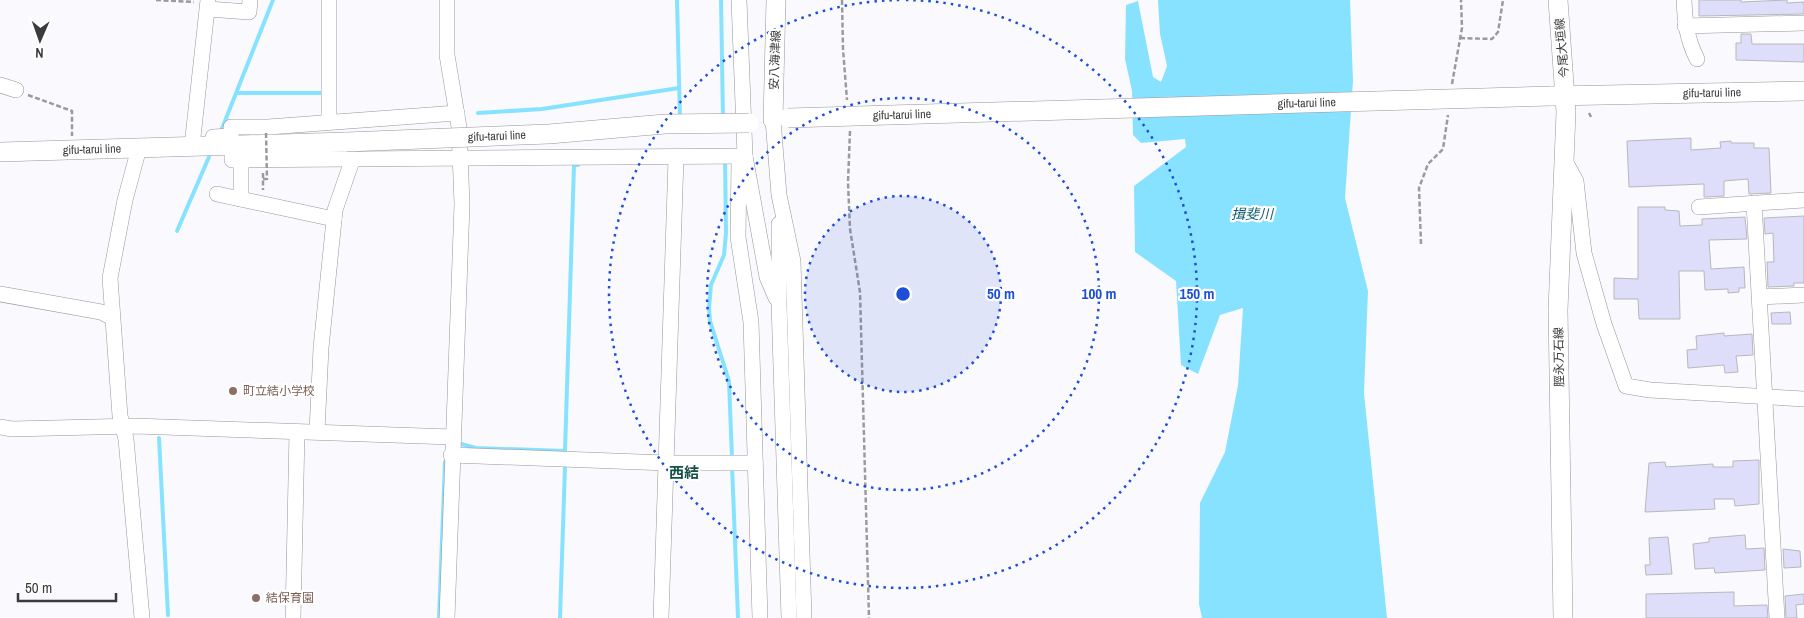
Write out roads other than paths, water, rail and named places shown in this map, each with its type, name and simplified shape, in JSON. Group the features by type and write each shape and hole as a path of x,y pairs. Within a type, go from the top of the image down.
{"main road":[{"name":"安八海津線","path":"776,0 780,119"},
{"name":"今尾大垣線","path":"1558,0 1558,96"},
{"name":"gifu-tarui line","path":"0,152 139,148 193,142 237,153 350,150 665,124 749,123 780,119 1558,96 1804,91"},
{"name":"脛永万石線","path":"1558,96 1566,161 1558,310 1563,618"}],"street":[{"path":"250,0 249,12 208,4 193,142 232,136 231,127 268,127 457,113"},
{"path":"329,0 329,122"},
{"path":"447,0 447,55 457,113 462,204 451,456 447,618"},
{"path":"1684,0 1685,26 1688,40 1697,59"},
{"path":"739,1 744,156 767,277 779,304"},
{"path":"1685,26 1804,23"},
{"path":"0,85 16,90"},
{"path":"780,119 779,304 789,618"},
{"path":"139,148 125,200 110,278 113,308 111,317 122,427 126,439 142,618"},
{"path":"317,431 321,348 334,210 350,150 461,159 744,156"},
{"path":"237,153 241,199"},
{"path":"744,156 739,162 738,237 752,322 760,618"},
{"path":"661,618 676,158"},
{"path":"1566,161 1576,181 1584,253 1604,324 1626,386 1650,390 1804,399"},
{"path":"217,194 334,219"},
{"path":"779,195 793,262 804,618"},
{"path":"1699,207 1804,200"},
{"path":"1754,203 1777,618"},
{"path":"0,294 101,312 111,317"},
{"path":"1760,297 1804,296"},
{"path":"0,427 12,429 122,427 452,436"},
{"path":"293,618 297,432"},
{"path":"451,456 667,463 755,463"}],"water":[{"name":"揖斐川","path":"1158,0 1350,0 1353,81 1345,198 1368,291 1364,393 1387,618 1202,618 1199,604 1200,503 1225,452 1238,385 1243,308 1220,315 1198,374 1181,365 1176,281 1135,252 1134,186 1186,147 1185,139 1141,143 1133,135 1132,91 1125,59 1126,5 1138,1 1153,77 1161,82 1167,66 1160,34"}],"waterway":[{"path":"221,131 273,0"},
{"path":"677,0 680,119"},
{"path":"721,0 723,118"},
{"path":"478,113 542,109 679,88"},
{"path":"237,93 325,93"},
{"path":"177,231 209,157"},
{"path":"725,159 726,233 724,255 711,285 709,308 710,321 729,381 732,458"},
{"path":"461,444 476,448 565,451 574,165 578,165"},
{"path":"159,438 168,615"},
{"path":"439,618 445,462"},
{"path":"732,465 738,618"},
{"path":"560,618 565,466"}],"place":[{"name":"町立結小学校","path":"233,391"},
{"name":"結保育園","path":"256,598"}],"district":[{"name":"西結","path":"684,473"}]}
